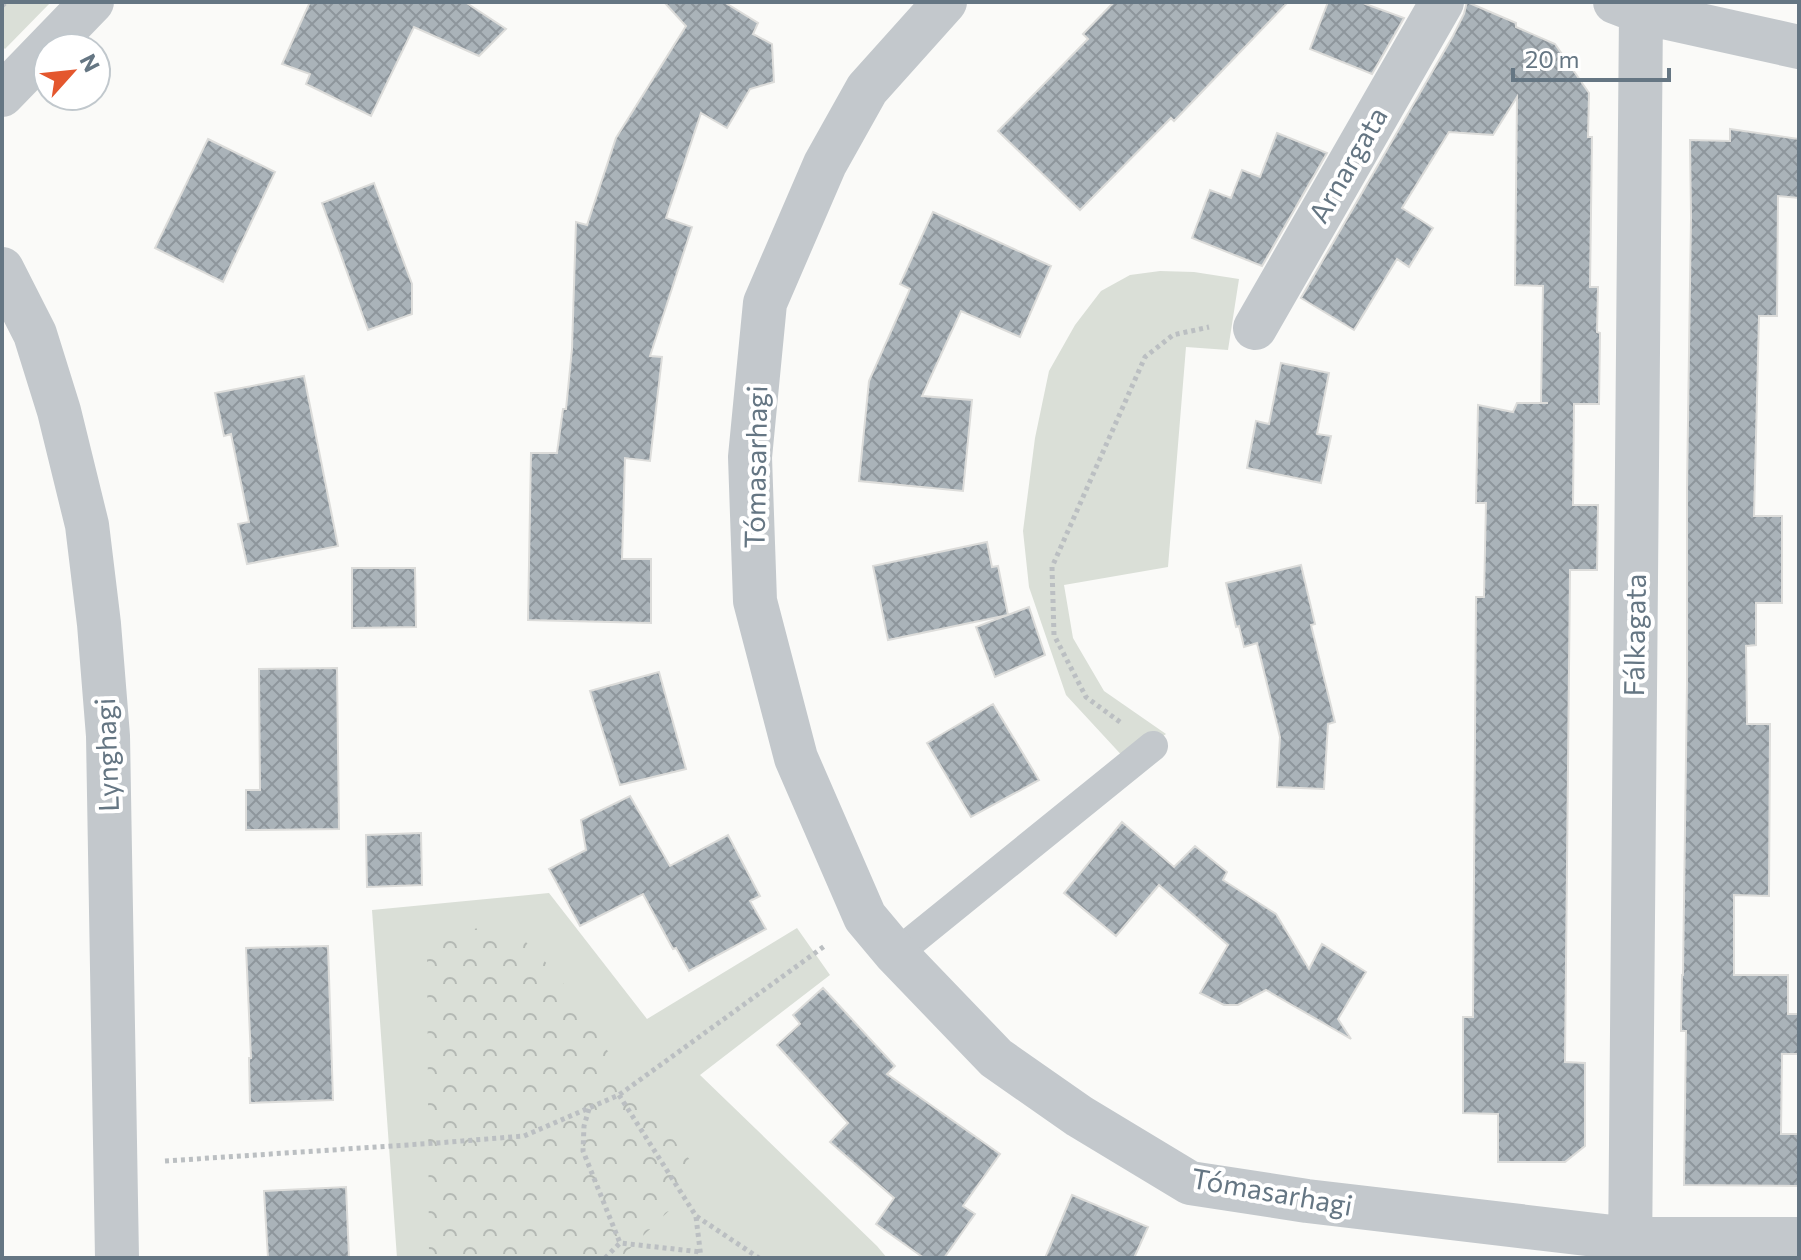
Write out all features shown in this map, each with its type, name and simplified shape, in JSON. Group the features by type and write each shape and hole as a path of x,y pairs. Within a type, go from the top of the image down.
{"street":[{"path":"2,95 92,2"},
{"name":"Tómasarhagi","path":"945,2 867,89 825,164 765,303 750,457 755,601 796,758 865,917 896,954 996,1058 1079,1116 1190,1183 1630,1248 1799,1239"},
{"name":"Arnargata","path":"1255,328 1442,2"},
{"path":"1628,7 1799,47"},
{"name":"Fálkagata","path":"1628,7 1630,1248"},
{"name":"Lynghagi","path":"2,269 35,334 59,411 87,525 99,624 108,736 117,1258"}],"lane":[{"path":"896,954 1153,746"}],"path":[{"path":"2,6 6,2"},
{"path":"1153,746 1086,697 1054,635 1052,567 1145,357 1173,335 1207,327"},
{"path":"115,1164 524,1136 619,1095 865,917"},
{"path":"619,1095 696,1216 759,1258"},
{"path":"589,1108 584,1126 583,1151 620,1243"},
{"path":"620,1243 701,1255 696,1216"},
{"path":"605,1258 620,1243"}],"green space":[{"path":"2,2 51,2 5,49 2,46"},
{"path":"1160,271 1194,272 1239,279 1228,350 1186,347 1168,567 1064,585 1073,638 1104,691 1166,734 1127,761 1066,695 1029,587 1023,531 1035,438 1049,371 1075,325 1101,291 1130,275"},
{"path":"549,893 647,1019 797,928 830,975 700,1075 887,1258 397,1258 372,910"},
{"path":"485,925 521,937 557,974 636,1094 704,1177 620,1258 429,1258 427,947"}],"building":[{"path":"310,2 465,2 506,29 479,56 414,27 371,116 306,84 310,74 282,64"},
{"path":"664,2 724,2 758,23 753,34 772,44 774,82 750,89 727,128 701,113 666,218 692,227 650,356 662,357 650,461 625,458 622,559 651,559 651,623 528,620 531,453 557,453 563,409 566,409 572,349 576,222 587,225 616,138 686,26"},
{"path":"1114,2 1288,2 1174,121 1171,118 1080,210 998,131 1088,39 1083,34"},
{"path":"1328,2 1360,2 1404,18 1372,74 1310,49"},
{"path":"1467,2 1555,44 1589,93 1588,137 1592,137 1590,287 1598,287 1599,404 1574,404 1573,505 1598,505 1597,570 1570,570 1565,1062 1585,1063 1585,1146 1565,1162 1498,1162 1498,1114 1463,1113 1463,1017 1473,1017 1476,597 1484,597 1486,503 1476,503 1478,405 1513,412 1517,403 1541,403 1543,286 1515,285 1517,97 1493,135 1449,132 1402,208 1433,228 1409,267 1397,259 1354,330 1301,298 1453,36"},
{"path":"1730,129 1799,139 1799,198 1778,196 1777,316 1759,316 1754,516 1782,516 1782,603 1756,603 1756,645 1746,646 1747,724 1770,724 1769,896 1734,895 1734,975 1788,975 1788,1014 1799,1014 1799,1054 1782,1054 1781,1134 1799,1134 1799,1186 1684,1185 1686,1031 1681,1031 1687,684 1690,140 1730,141"},
{"path":"1277,133 1327,153 1262,266 1192,238 1210,190 1231,198 1242,170 1260,177"},
{"path":"208,139 275,172 223,282 155,248"},
{"path":"374,183 412,284 412,314 368,330 322,203"},
{"path":"933,212 1051,266 1020,337 961,311 922,396 972,400 963,491 859,481 869,381 910,289 900,284"},
{"path":"1281,363 1329,373 1317,434 1331,436 1321,483 1247,468 1256,421 1269,424"},
{"path":"304,376 338,546 247,564 238,524 249,522 231,434 224,436 215,393"},
{"path":"987,542 992,567 998,566 1008,615 888,640 873,566"},
{"path":"1301,565 1315,624 1311,625 1335,722 1328,724 1324,789 1277,787 1280,737 1257,643 1244,647 1226,583"},
{"path":"352,568 415,568 416,627 352,628"},
{"path":"1029,607 1045,655 995,677 976,627"},
{"path":"337,668 339,829 246,830 246,790 260,790 259,669"},
{"path":"659,672 686,769 620,785 590,691"},
{"path":"993,704 1039,780 971,817 927,743"},
{"path":"630,796 670,866 728,835 760,896 750,901 766,929 689,971 676,948 673,949 643,894 580,926 549,869 586,850 581,820"},
{"path":"1122,822 1174,867 1195,846 1227,872 1223,880 1276,914 1309,969 1322,944 1366,972 1338,1019 1351,1039 1266,990 1238,1005 1224,1005 1200,993 1228,945 1159,885 1116,936 1064,893"},
{"path":"421,833 422,885 367,887 366,835"},
{"path":"328,946 333,1100 250,1103 246,948"},
{"path":"823,988 895,1066 887,1074 1000,1154 963,1206 975,1214 944,1258 924,1258 876,1224 894,1198 830,1142 848,1123 777,1045 800,1024 793,1015"},
{"path":"346,1187 349,1258 268,1258 264,1191"},
{"path":"1072,1195 1148,1227 1134,1258 1045,1258"}]}
